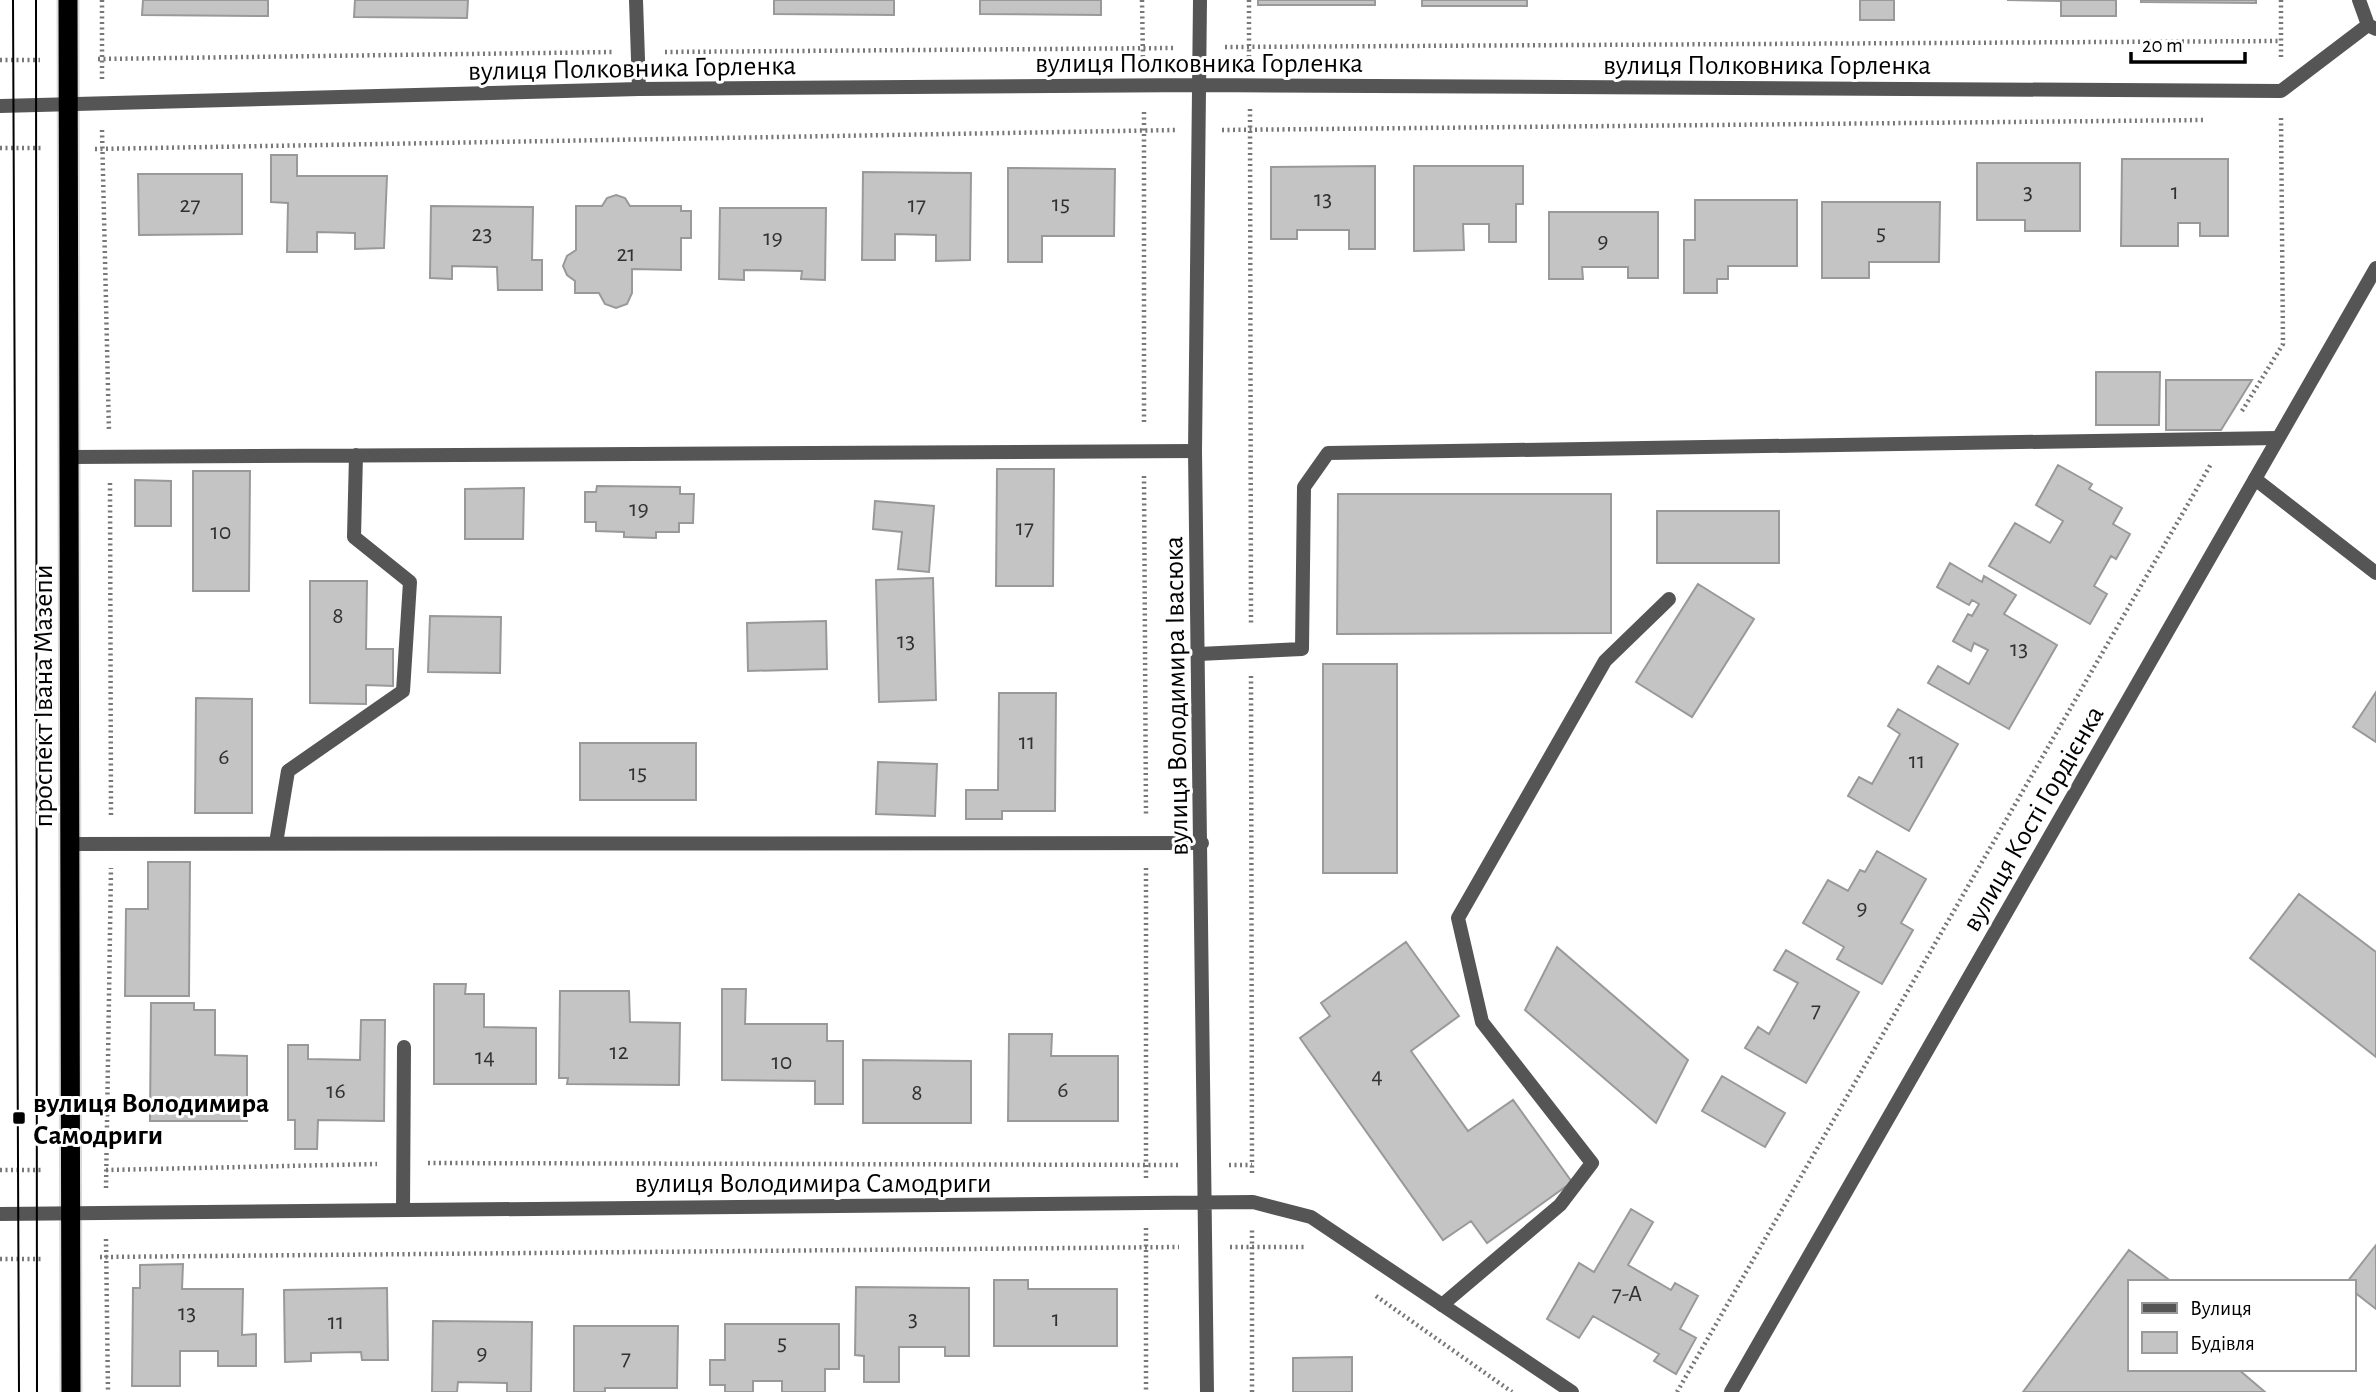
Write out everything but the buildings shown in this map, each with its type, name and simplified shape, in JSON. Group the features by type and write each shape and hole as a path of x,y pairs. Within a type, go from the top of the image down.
{"highway":[{"name":"проспект Івана Мазепи","path":"68,0 71,1392"}],"street":[{"path":"636,0 639,89"},
{"name":"вулиця Володимира Івасюка","path":"1200,0 1195,451 1208,1392"},
{"path":"2281,91 2372,27 2359,0"},
{"name":"вулиця Полковника Горленка","path":"0,106 639,89 1200,85 2281,91"},
{"name":"вулиця Кості Гордієнка","path":"1731,1392 2376,268"},
{"path":"1199,654 1303,649 1304,487 1328,453 2278,438"},
{"path":"71,457 1195,451"},
{"path":"276,843 288,771 403,691 410,582 354,537 356,456"},
{"path":"2255,479 2376,573"},
{"path":"1442,1305 1560,1205 1592,1164 1482,1022 1458,918 1605,661 1669,599"},
{"path":"69,844 1202,843"},
{"path":"403,1210 404,1047"},
{"name":"вулиця Володимира Самодриги","path":"0,1214 1252,1202 1311,1217 1572,1392"}],"path":[{"path":"102,0 102,149 110,457 111,844 106,1170 108,1392"},
{"path":"1142,0 1146,1392"},
{"path":"1678,1392 2225,439 2283,344 2281,0"},
{"path":"0,60 1200,47 2281,41"},
{"path":"2267,120 2281,119"},
{"path":"0,148 102,149 1144,130 2211,120"},
{"path":"0,1170 403,1163 1252,1165"},
{"path":"106,1257 1145,1247 1306,1247 1317,1254"},
{"path":"1252,1247 1252,1392"},
{"path":"1371,1293 1512,1392"}],"tram line":[{"path":"13,0 19,1392"},
{"path":"36,0 37,1392"}],"place":[{"name":"вулиця Володимира Самодриги","path":"19,1118"}]}
